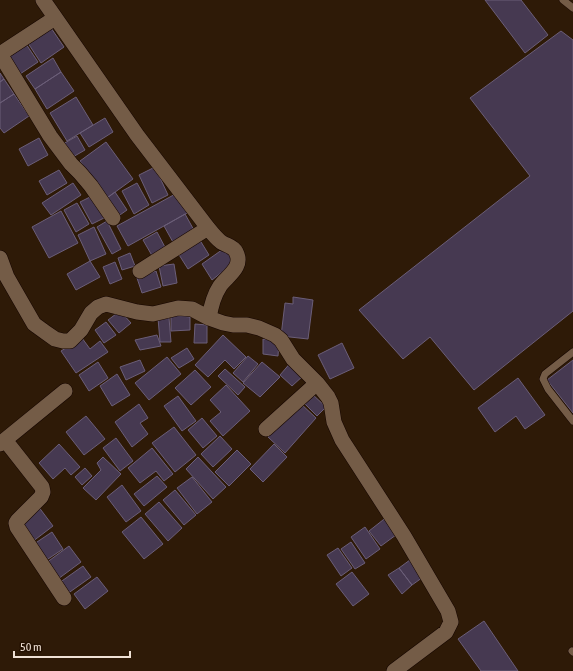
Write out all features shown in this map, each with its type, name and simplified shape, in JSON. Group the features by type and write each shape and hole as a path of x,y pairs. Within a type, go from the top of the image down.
{"street":[{"path":"43,0 137,135 208,228 221,242 232,247 237,253 238,261 236,268 221,285 214,297 209,318"},
{"path":"55,18 0,54 50,136 71,164 80,172 91,186 113,218"},
{"path":"140,271 208,228"},
{"path":"0,258 7,277 34,324 55,339 70,341 81,330 91,313 98,307 106,304 137,312 153,314 178,308 192,309 222,323 259,328 276,335 281,340 293,358 317,383 332,403 334,422 342,440 404,536 448,611 451,622 446,632 394,671"},
{"path":"266,429 317,383"},
{"path":"64,598 17,527 16,523 41,496 43,492 42,487 3,442 65,391"}],"lane":[{"path":"563,0 573,8"},
{"path":"573,352 545,374 543,379 548,390 573,421"}],"building":[{"path":"485,0 521,0 548,35 525,53"},
{"path":"49,25 64,47 41,63 26,40"},
{"path":"561,31 573,40 573,311 474,390 430,337 403,359 359,310 530,176 470,98"},
{"path":"26,44 38,62 17,76 5,58"},
{"path":"53,58 61,72 35,89 26,76"},
{"path":"61,72 74,91 47,109 35,89"},
{"path":"0,73 4,79 0,82"},
{"path":"4,79 14,94 0,103 0,82"},
{"path":"14,94 29,116 4,133 0,128 0,103"},
{"path":"76,97 93,125 67,141 50,113"},
{"path":"105,118 113,132 89,147 80,133"},
{"path":"77,136 85,150 71,158 63,144"},
{"path":"39,138 48,155 28,166 19,149"},
{"path":"106,142 133,179 107,198 80,161"},
{"path":"155,167 168,195 152,203 139,175"},
{"path":"59,170 67,183 47,195 39,181"},
{"path":"73,183 81,195 51,215 42,203"},
{"path":"137,183 149,205 134,214 122,191"},
{"path":"115,192 127,210 117,217 104,200"},
{"path":"179,192 189,212 128,246 117,226"},
{"path":"92,196 104,218 92,224 80,202"},
{"path":"77,203 89,224 76,232 64,210"},
{"path":"61,211 78,243 49,258 32,227"},
{"path":"185,214 195,232 174,244 164,226"},
{"path":"107,221 121,249 112,254 97,227"},
{"path":"94,227 106,254 90,261 78,235"},
{"path":"157,232 167,251 154,259 143,240"},
{"path":"198,237 209,255 188,269 176,250"},
{"path":"226,247 236,261 212,280 202,264"},
{"path":"130,253 135,266 122,270 118,258"},
{"path":"90,261 100,277 76,290 67,274"},
{"path":"115,262 122,279 110,284 103,267"},
{"path":"174,264 177,283 163,286 159,266"},
{"path":"156,271 161,287 142,293 137,278"},
{"path":"293,297 313,300 308,339 281,336 285,303 293,304"},
{"path":"120,311 131,323 119,333 108,320"},
{"path":"171,315 190,317 190,330 171,331"},
{"path":"158,318 169,318 171,342 160,342"},
{"path":"106,322 116,335 104,343 95,330"},
{"path":"195,324 207,325 207,343 194,343"},
{"path":"157,335 161,346 140,350 135,340"},
{"path":"223,335 246,357 234,369 225,360 208,377 195,365"},
{"path":"82,338 90,349 100,341 108,352 76,373 61,351"},
{"path":"263,339 279,341 278,356 263,354"},
{"path":"342,343 354,368 330,379 318,355"},
{"path":"187,348 194,359 179,368 171,358"},
{"path":"248,356 258,364 243,382 233,373"},
{"path":"167,357 181,374 149,400 135,383"},
{"path":"140,360 145,371 126,380 120,367"},
{"path":"573,360 573,413 547,380"},
{"path":"292,361 304,375 292,386 280,375"},
{"path":"98,362 108,378 89,391 79,375"},
{"path":"262,362 280,377 260,397 243,383"},
{"path":"225,369 245,387 238,395 218,376"},
{"path":"195,370 211,387 191,405 175,388"},
{"path":"117,374 130,395 112,406 100,386"},
{"path":"518,378 545,415 525,429 516,416 495,432 478,408"},
{"path":"226,385 250,411 223,436 210,421 221,412 210,400"},
{"path":"311,393 326,407 317,416 303,402"},
{"path":"178,396 196,421 182,431 164,406"},
{"path":"299,402 316,418 285,453 268,437"},
{"path":"139,404 148,418 140,423 148,434 132,447 115,422"},
{"path":"86,416 105,439 84,455 66,432"},
{"path":"202,418 217,436 203,448 188,430"},
{"path":"174,427 196,455 175,472 152,443"},
{"path":"220,436 232,449 213,467 201,454"},
{"path":"116,438 133,461 120,471 103,448"},
{"path":"59,444 80,467 71,475 65,468 53,479 39,463"},
{"path":"274,444 287,457 263,482 250,469"},
{"path":"152,448 173,474 164,481 156,471 140,483 128,468"},
{"path":"237,450 251,464 229,486 215,472"},
{"path":"103,457 121,474 96,500 83,488 101,470 97,463"},
{"path":"198,457 226,487 213,499 186,469"},
{"path":"85,468 92,476 82,485 75,477"},
{"path":"157,476 167,487 144,506 134,494"},
{"path":"192,477 212,502 197,514 177,488"},
{"path":"122,485 141,511 126,522 107,497"},
{"path":"175,490 196,515 184,525 163,500"},
{"path":"159,502 182,528 168,541 145,514"},
{"path":"38,506 53,526 32,542 18,521"},
{"path":"388,516 400,532 381,546 369,531"},
{"path":"141,517 163,544 144,559 122,532"},
{"path":"365,527 380,549 366,559 351,537"},
{"path":"52,532 63,549 45,561 34,544"},
{"path":"351,542 365,563 355,569 341,549"},
{"path":"69,546 81,562 58,579 46,563"},
{"path":"338,548 352,568 341,576 327,555"},
{"path":"414,557 426,575 412,585 399,568"},
{"path":"83,566 91,577 67,594 59,583"},
{"path":"399,568 412,585 402,594 388,575"},
{"path":"352,572 369,594 353,606 336,584"},
{"path":"97,577 108,591 85,609 74,594"},
{"path":"484,621 518,671 481,671 458,639"}]}
